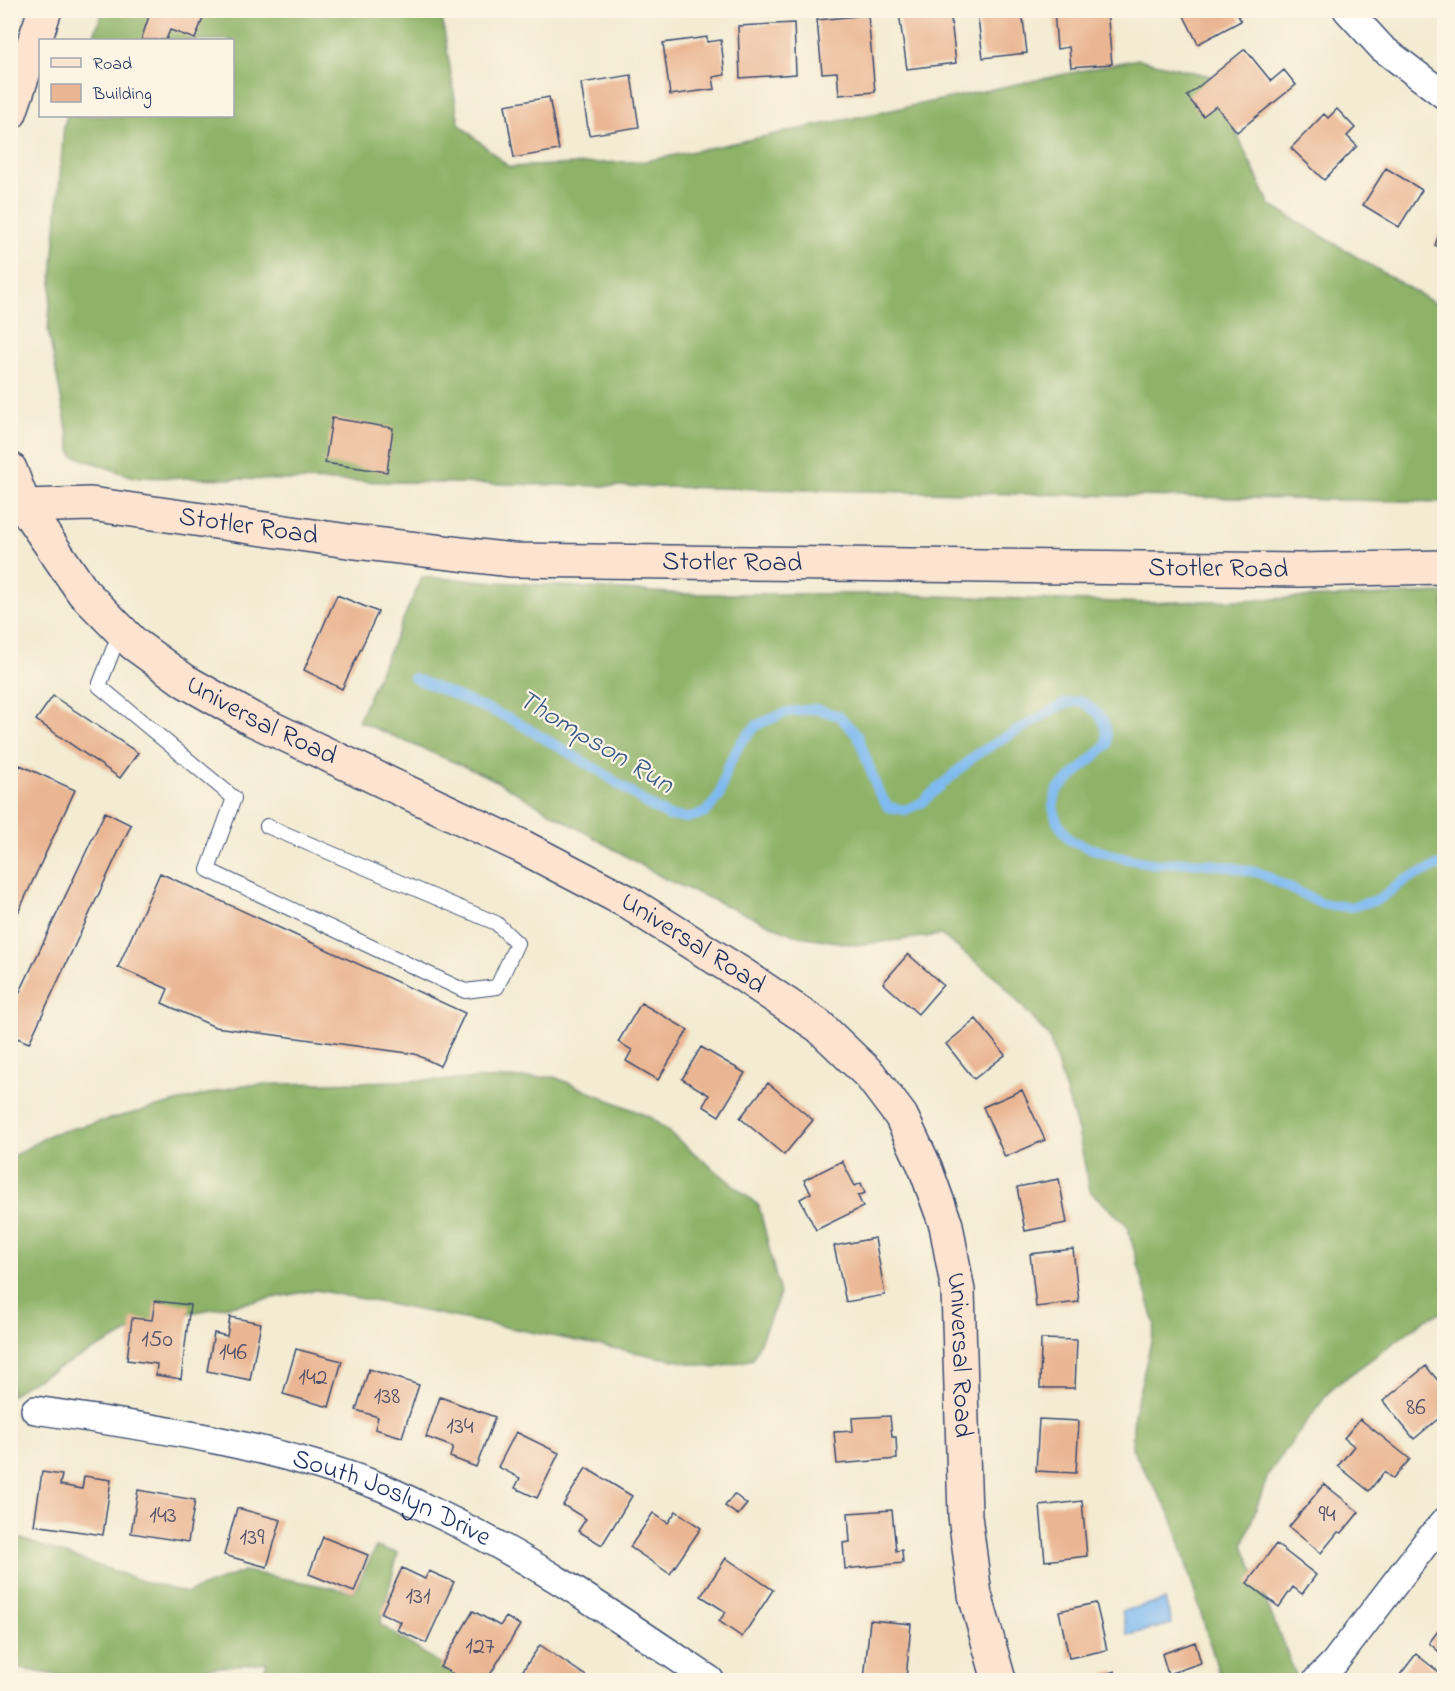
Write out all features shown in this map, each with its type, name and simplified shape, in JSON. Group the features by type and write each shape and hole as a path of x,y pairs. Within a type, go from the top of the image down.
{"street":[{"path":"10,113 45,10"},
{"path":"1347,10 1382,48 1444,95"},
{"name":"Universal Road","path":"10,469 24,506 83,592 134,644 185,681 252,719 523,847 626,901 819,1026 870,1075 901,1116 925,1167 946,1225 958,1291 965,1516 975,1594 999,1680"},
{"name":"Stotler Road","path":"24,506 91,504 348,541 512,560 1299,570 1444,567"},
{"name":"South Joslyn Drive","path":"35,1410 175,1431 282,1454 382,1487 452,1519 522,1556 710,1680"},
{"path":"1317,1680 1334,1663 1444,1522"}],"lane":[{"path":"121,630 99,686 234,798 208,870 465,991 497,987 518,943 496,923 267,826"}],"green space":[{"path":"103,10 441,11 459,124 509,167 646,161 1138,59 1210,76 1270,205 1434,303 1444,302 1444,502 133,477 72,455 48,330 64,125 67,117 234,117 234,39 92,39"},
{"path":"422,577 686,594 880,594 1148,603 1444,593 1444,1312 1426,1319 1331,1389 1269,1473 1243,1545 1296,1675 1283,1680 1221,1680 1172,1517 1132,1449 1134,1413 1155,1325 1127,1225 1090,1191 1078,1131 1049,1037 998,979 941,935 856,945 794,935 667,880 491,778 358,721"},
{"path":"554,1077 650,1117 759,1206 780,1294 753,1359 715,1368 316,1290 152,1320 27,1384 11,1396 10,1158 51,1134 243,1085"},
{"path":"10,1535 145,1582 187,1593 244,1571 354,1592 376,1547 398,1553 380,1624 464,1680 261,1680 267,1662 172,1672 161,1680 85,1680 11,1667"}],"water":[{"path":"1165,1600 1172,1624 1128,1635 1122,1611"}],"building":[{"path":"151,10 183,10 203,18 195,39 170,30 166,39 141,39"},
{"path":"950,10 956,63 907,69 899,13"},
{"path":"977,10 1022,10 1027,53 983,58"},
{"path":"1054,10 1107,10 1112,64 1071,67 1069,47 1057,49"},
{"path":"1181,10 1235,10 1241,21 1198,44"},
{"path":"868,15 875,92 839,95 837,72 822,73 817,20"},
{"path":"794,23 796,74 740,78 738,26"},
{"path":"707,37 707,42 721,40 725,75 713,77 715,89 670,95 663,43"},
{"path":"1245,49 1271,81 1284,70 1296,85 1237,132 1216,106 1203,116 1187,96"},
{"path":"631,75 639,127 589,135 581,83"},
{"path":"549,97 559,150 514,158 505,105"},
{"path":"1337,109 1355,128 1347,136 1357,146 1324,180 1291,148 1324,114 1328,118"},
{"path":"1386,168 1422,190 1399,227 1363,205"},
{"path":"1444,221 1444,249 1435,245"},
{"path":"332,418 393,428 387,472 325,463"},
{"path":"337,595 378,612 342,689 304,670"},
{"path":"53,696 138,753 120,778 36,720"},
{"path":"20,765 75,790 10,930 10,786"},
{"path":"105,812 131,825 29,1043 10,1035 10,1013"},
{"path":"160,873 465,1013 440,1066 415,1054 215,1027 162,1003 168,989 118,967"},
{"path":"908,954 943,985 918,1014 883,983"},
{"path":"641,1003 688,1030 658,1080 626,1061 632,1050 618,1042"},
{"path":"976,1019 1005,1055 974,1079 946,1044"},
{"path":"701,1047 745,1073 719,1116 703,1106 709,1095 682,1079"},
{"path":"768,1083 813,1120 784,1155 740,1118"},
{"path":"1022,1090 1045,1140 1005,1157 983,1107"},
{"path":"842,1161 855,1186 861,1183 865,1193 858,1196 863,1207 816,1230 800,1199 811,1193 804,1180"},
{"path":"1059,1179 1067,1223 1025,1231 1017,1187"},
{"path":"875,1238 885,1295 846,1302 834,1246"},
{"path":"1073,1249 1079,1302 1036,1307 1030,1254"},
{"path":"155,1301 190,1305 181,1379 156,1375 157,1364 127,1360 132,1318 152,1320"},
{"path":"230,1317 261,1323 250,1380 207,1371 214,1333 227,1336"},
{"path":"1041,1339 1077,1340 1075,1388 1040,1388"},
{"path":"296,1349 342,1361 329,1407 283,1394"},
{"path":"1426,1366 1444,1388 1444,1414 1414,1439 1383,1401"},
{"path":"369,1369 419,1385 402,1437 375,1429 378,1417 356,1410"},
{"path":"440,1397 495,1417 476,1467 450,1457 453,1447 426,1437"},
{"path":"890,1416 892,1437 896,1437 897,1459 837,1464 834,1432 853,1431 852,1418"},
{"path":"1039,1419 1079,1421 1076,1473 1036,1471"},
{"path":"1360,1419 1410,1459 1393,1479 1384,1472 1369,1491 1338,1466 1354,1446 1344,1438"},
{"path":"516,1432 559,1453 537,1498 515,1488 520,1478 498,1467"},
{"path":"586,1468 632,1496 602,1545 578,1531 586,1519 563,1505"},
{"path":"42,1472 62,1475 60,1485 82,1489 84,1476 111,1480 103,1535 34,1525"},
{"path":"1324,1484 1359,1512 1342,1533 1338,1532 1321,1553 1289,1527"},
{"path":"138,1490 195,1500 188,1542 131,1533"},
{"path":"734,1494 747,1504 738,1515 725,1506"},
{"path":"1082,1501 1087,1556 1045,1561 1040,1506"},
{"path":"237,1508 281,1520 267,1567 224,1555"},
{"path":"892,1510 896,1551 902,1550 903,1563 845,1569 843,1543 850,1542 848,1513"},
{"path":"676,1511 701,1528 670,1574 630,1547 653,1513 668,1523"},
{"path":"323,1537 368,1555 354,1592 309,1574"},
{"path":"1276,1544 1316,1575 1302,1594 1293,1587 1279,1607 1247,1583"},
{"path":"726,1558 773,1590 742,1637 719,1621 726,1612 701,1596"},
{"path":"402,1568 425,1579 429,1571 454,1582 426,1643 397,1630 401,1622 381,1613"},
{"path":"1096,1603 1107,1650 1069,1658 1059,1611"},
{"path":"473,1611 500,1626 506,1617 520,1625 487,1680 464,1680 440,1667"},
{"path":"870,1620 911,1624 906,1680 864,1680"},
{"path":"1444,1623 1444,1656 1429,1643"},
{"path":"1195,1642 1201,1663 1168,1674 1162,1654"},
{"path":"540,1645 555,1655 592,1680 517,1679"},
{"path":"1416,1654 1444,1676 1444,1680 1396,1680"},
{"path":"1115,1671 1118,1680 1086,1680"}],"waterway":[{"name":"Thompson Run","path":"414,678 513,720 603,773 647,804 669,816 687,818 705,813 719,797 727,768 741,742 757,725 787,712 816,709 839,716 858,736 878,791 888,807 905,810 921,803 977,754 1063,704 1081,701 1102,718 1107,745 1057,790 1053,806 1057,822 1070,840 1124,858 1156,864 1189,862 1260,873 1322,904 1349,907 1378,900 1405,880 1444,863"}]}
